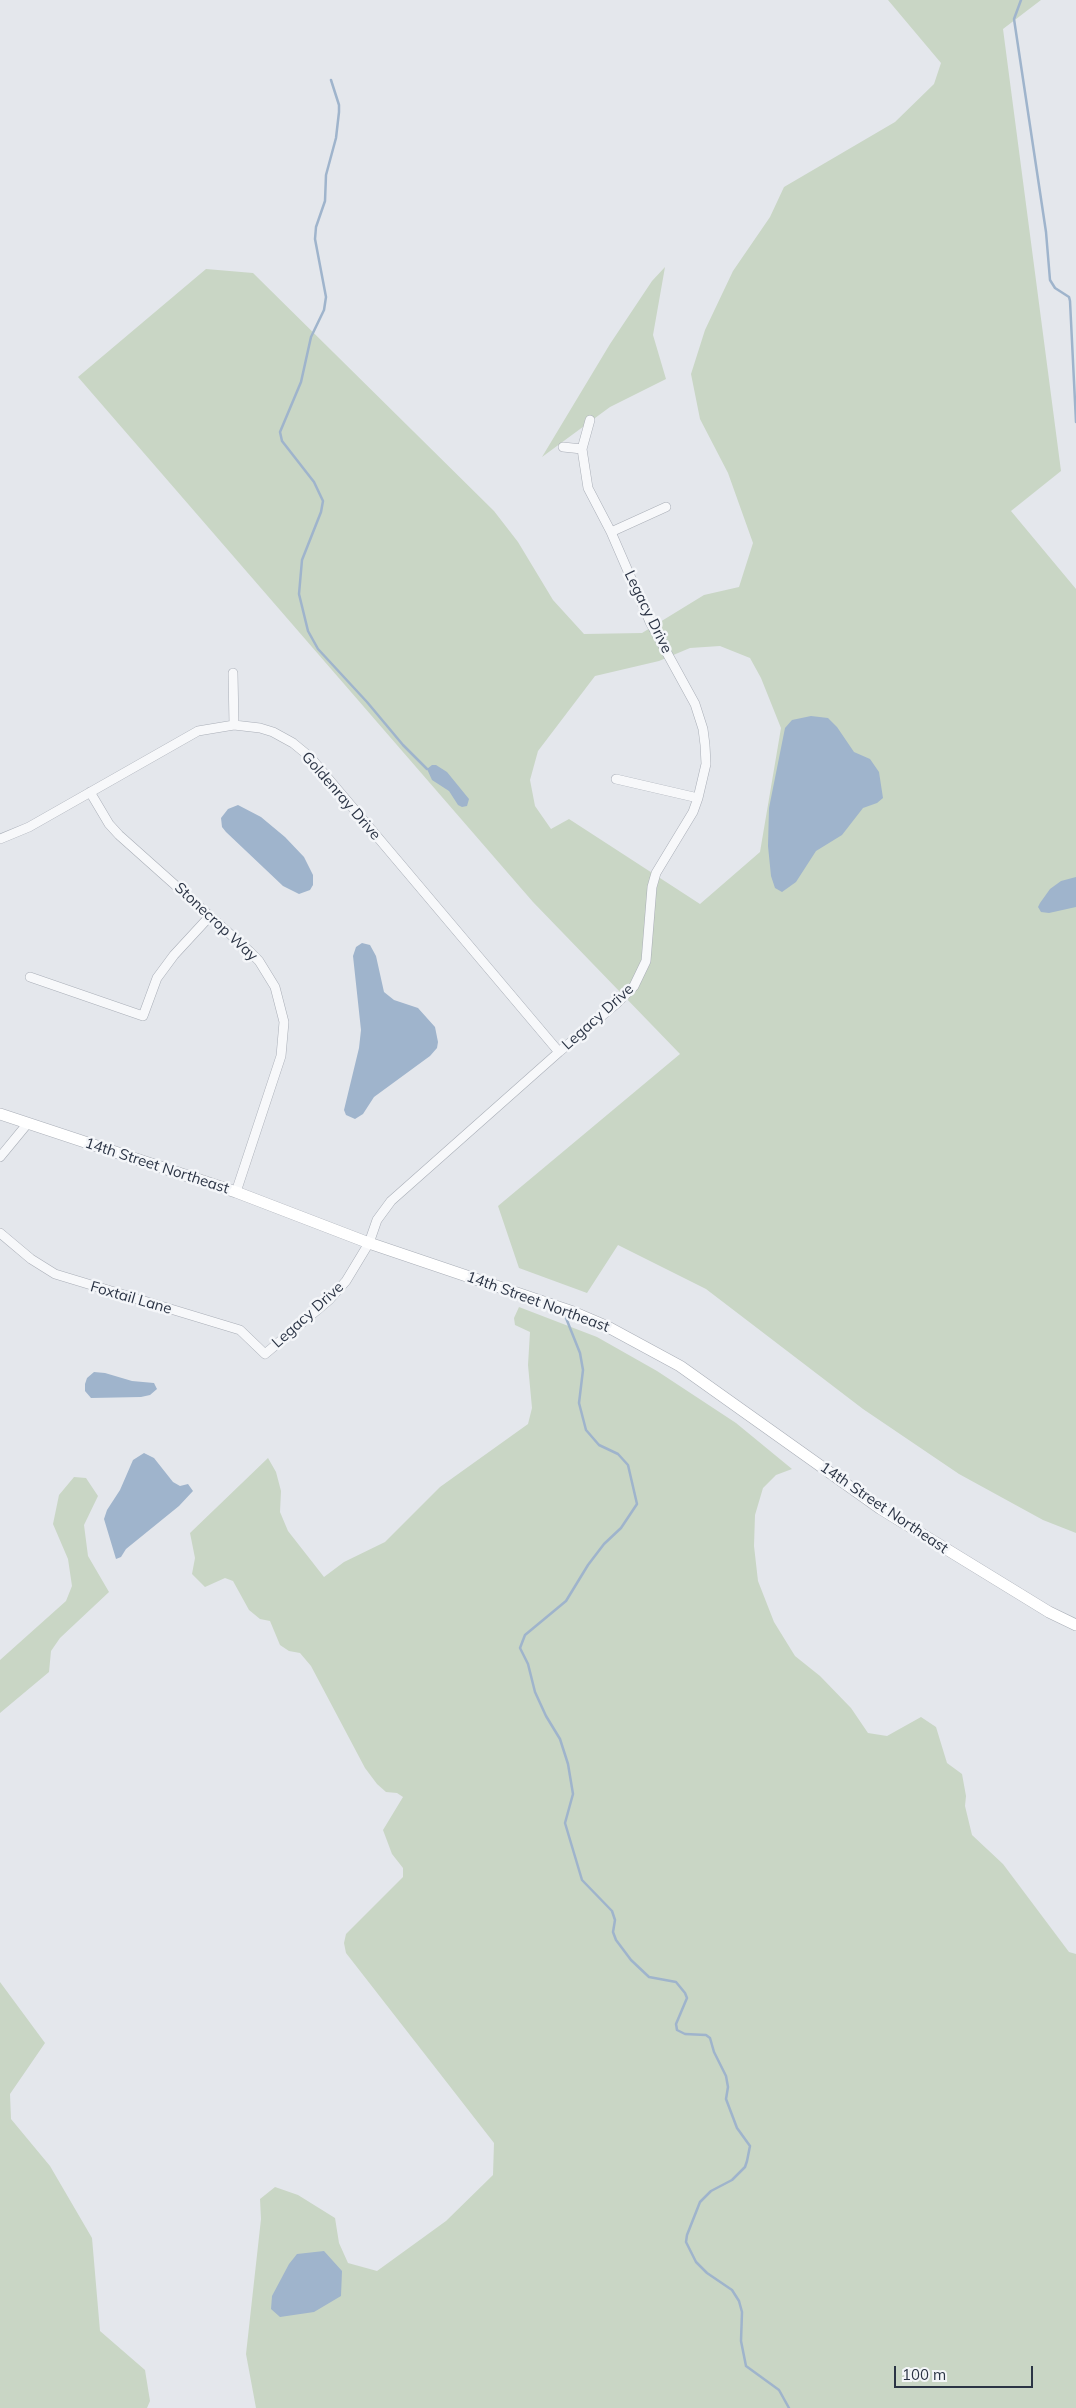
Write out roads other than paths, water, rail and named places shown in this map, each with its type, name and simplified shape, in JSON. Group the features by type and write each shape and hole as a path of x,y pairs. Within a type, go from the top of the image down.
{"street":[{"name":"Legacy Drive","path":"265,1354 339,1290 354,1270 369,1243 377,1220 391,1201 616,1004 634,986 646,961 652,887 656,873 693,812 706,764 700,718 688,688 650,622 611,532 588,488 582,449 590,420"},
{"path":"563,447 582,449"},
{"path":"611,532 666,507"},
{"path":"233,673 234,725"},
{"name":"Goldenray Drive","path":"0,839 28,827 198,731 234,725 260,728 273,732 293,743 310,757 559,1052"},
{"path":"616,779 698,798"},
{"name":"Stonecrop Way","path":"90,792 109,824 119,835 249,950 270,977 280,1000 284,1022 281,1056 236,1192"},
{"path":"30,977 143,1016 157,978 174,955 210,916"},
{"name":"14th Street Northeast","path":"0,1114 236,1192 369,1243 573,1312 654,1350 680,1366 881,1509 1049,1612 1076,1625"},
{"path":"0,1156 28,1123"},
{"name":"Foxtail Lane","path":"0,1233 31,1259 55,1274 240,1330 265,1354"}],"water":[{"path":"811,716 828,718 837,727 854,752 870,759 879,772 883,798 877,803 863,808 842,835 816,851 796,882 782,892 775,888 771,876 768,846 769,808 785,728 792,720"},
{"path":"432,765 436,765 447,772 469,799 467,806 462,807 458,805 449,791 432,780 427,769"},
{"path":"238,805 261,817 285,837 304,857 313,875 313,885 310,890 299,894 283,886 226,832 222,827 221,818 228,809"},
{"path":"1076,877 1076,907 1049,913 1041,912 1038,907 1050,889 1061,881"},
{"path":"362,943 370,945 376,956 384,992 394,1000 418,1008 435,1027 438,1042 437,1048 430,1056 374,1097 363,1114 355,1119 346,1115 344,1110 359,1048 361,1030 353,956 356,947"},
{"path":"94,1372 105,1373 132,1381 154,1383 157,1389 150,1395 141,1397 91,1398 85,1391 85,1384 87,1378"},
{"path":"144,1453 154,1458 173,1482 180,1486 188,1484 193,1491 179,1506 126,1549 121,1557 116,1559 104,1519 107,1510 120,1490 133,1460"},
{"path":"324,2251 342,2271 341,2296 314,2312 280,2317 271,2309 272,2296 289,2264 297,2254"}],"waterway":[{"path":"1021,0 1014,19 1046,232 1050,280 1055,288 1069,297 1070,301 1076,422"},
{"path":"331,80 339,105 339,112 336,138 326,175 325,201 316,227 315,239 326,297 324,310 311,337 301,382 280,432 282,441 314,482 323,501 321,512 302,560 299,594 308,631 318,649 367,702 403,745 427,769"},
{"path":"564,1313 580,1353 583,1370 579,1403 586,1430 599,1445 618,1454 628,1465 637,1504 621,1528 604,1544 588,1565 566,1601 525,1635 520,1648 528,1664 535,1692 546,1716 560,1739 568,1764 573,1794 565,1823 582,1880 612,1911 615,1920 613,1932 616,1940 631,1960 649,1977 676,1982 685,1993 687,1998 676,2024 677,2030 685,2034 706,2035 710,2038 714,2052 726,2076 728,2087 726,2099 737,2128 750,2146 747,2161 745,2167 732,2180 711,2191 700,2202 686,2242 696,2262 707,2273 732,2290 739,2301 742,2312 741,2341 746,2366 779,2390 789,2408"}]}
